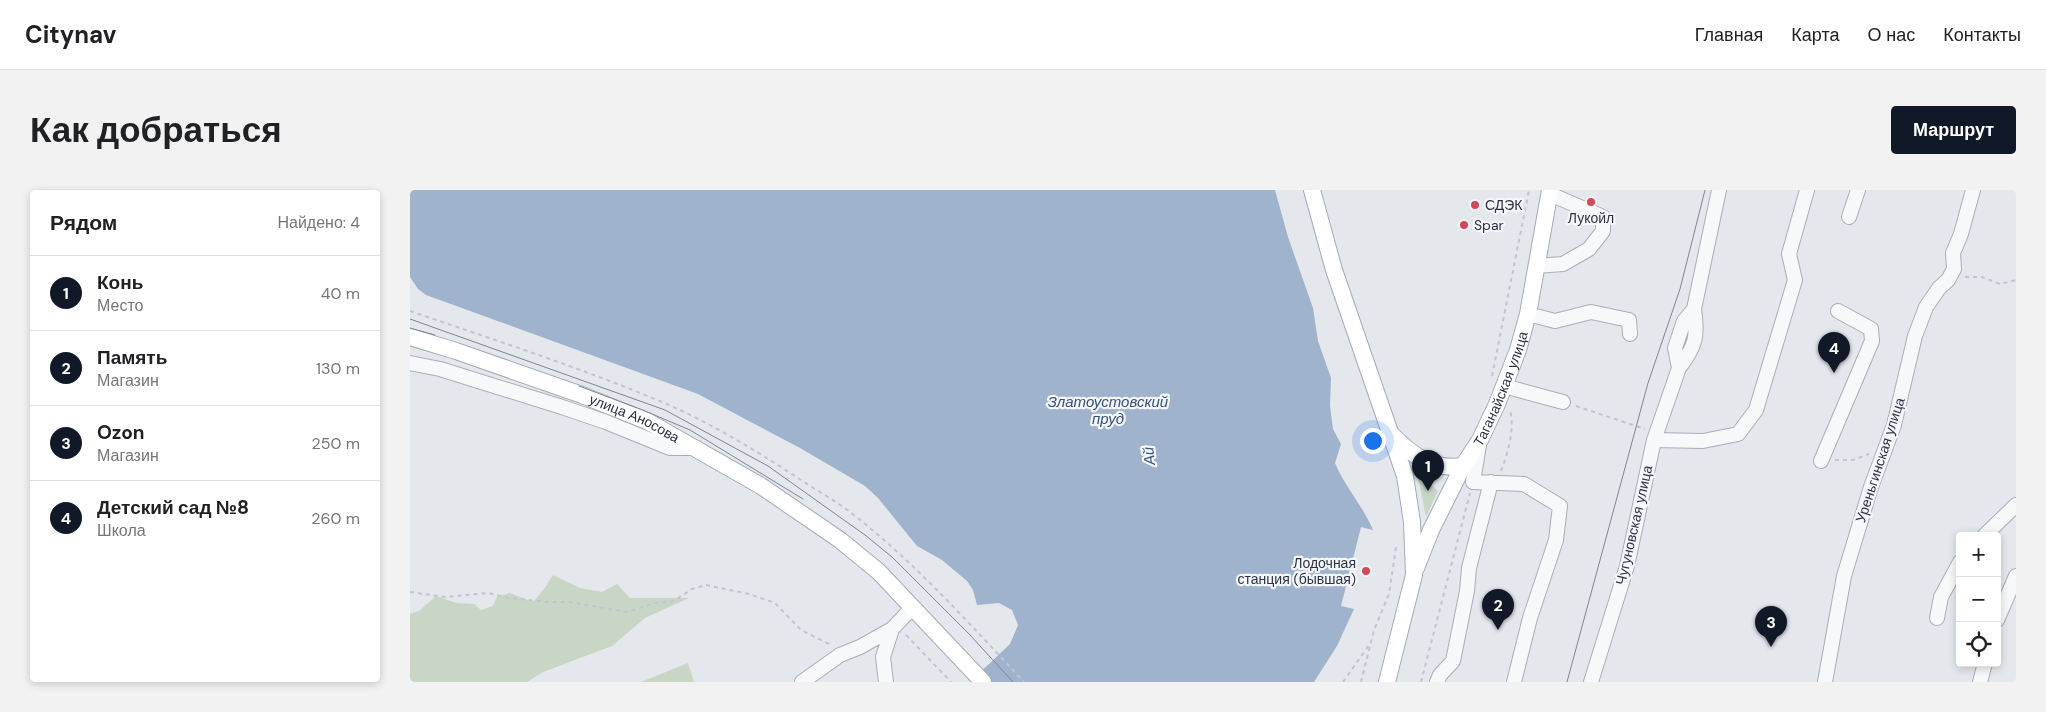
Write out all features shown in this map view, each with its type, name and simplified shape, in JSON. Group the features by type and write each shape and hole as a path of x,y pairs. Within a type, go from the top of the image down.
{"main road":[{"path":"1312,190 1334,270 1404,476 1412,522 1414,575 1387,682"},
{"name":"Таганайская улица","path":"1414,575 1430,530 1463,466 1480,440 1518,350 1528,314 1550,192"},
{"name":"улица Аносова","path":"410,337 582,395 647,421 761,486 840,540 879,572 983,682"},
{"path":"1389,432 1404,448 1424,462 1447,468 1463,466"}],"street":[{"name":"Чугуновская улица","path":"1591,682 1627,566 1656,436 1680,368 1675,348 1684,321 1694,309 1719,190"},
{"path":"1656,436 1703,441 1738,434 1756,410 1795,280 1789,254 1807,190"},
{"path":"1849,217 1858,190"},
{"name":"Уреньгинская улица","path":"1825,682 1844,576 1871,487 1894,425 1915,336 1926,307 1939,288 1948,280 1954,269 1953,253 1961,234 1973,190"},
{"path":"1536,266 1563,264 1589,249 1603,230 1603,216 1550,192"},
{"path":"1823,459 1872,341 1871,330 1838,311"},
{"path":"1528,314 1555,321 1591,312 1629,320 1630,334"},
{"path":"410,363 440,369 571,410 670,448 697,448"},
{"path":"1504,386 1563,402"},
{"path":"1480,440 1473,482 1524,484 1560,506 1556,540 1530,618 1514,682"},
{"path":"1437,682 1440,675 1453,661 1469,568 1494,482"},
{"path":"1988,532 2016,505"},
{"path":"1937,618 1941,597 1956,569"},
{"path":"2001,611 2016,576"},
{"path":"802,682 840,655 860,647 894,626 913,607"},
{"path":"886,682 883,657 894,626"},
{"path":"1980,682 1984,667"}],"path":[{"path":"1494,482 1507,457 1512,418 1504,386 1490,382 1529,190"},
{"path":"1948,280 1962,276 1982,277 2000,284 2016,280"},
{"path":"410,310 656,399 718,429 789,472 853,514 909,564 1024,682"},
{"path":"1563,402 1656,436"},
{"path":"1823,459 1853,460 1869,454"},
{"path":"1421,682 1473,482"},
{"path":"1361,682 1374,630 1389,594 1396,547"},
{"path":"410,592 445,597 488,593 509,598 570,602 626,612 655,603 674,601 692,589 706,585 749,594 774,602 801,630 835,646"},
{"path":"894,626 950,682"},
{"path":"1343,682 1371,643"}],"green space":[{"path":"1417,472 1438,491 1426,517"},
{"path":"553,575 580,588 602,592 617,584 630,598 689,598 645,618 612,646 543,672 527,682 410,682 410,614 419,611 436,596 457,603 474,604 481,610 493,606 497,597 510,593 533,602"},
{"path":"688,663 694,682 641,682"}],"water":[{"name":"Златоустовский пруд","path":"410,190 1275,190 1288,237 1313,308 1318,341 1331,378 1330,406 1333,429 1341,444 1335,463 1373,530 1361,527 1341,606 1354,609 1337,646 1314,682 970,682 1010,644 1018,625 1012,610 999,603 977,605 973,590 967,581 942,560 917,546 878,498 865,486 800,448 698,394 426,295 418,289 410,277"}],"tram line":[{"path":"1567,682 1648,383 1680,289 1705,190"},
{"path":"410,319 665,410 768,466 865,535 892,557 970,635 1013,682"},
{"path":"410,328 435,335"},
{"path":"579,386 690,430 803,499"}],"place":[{"name":"Лукойл","path":"1591,202"},
{"name":"СДЭК","path":"1475,205"},
{"name":"Spar","path":"1464,225"},
{"name":"Детский сад №8","path":"1834,373"},
{"name":"Конь","path":"1428,491"},
{"name":"Лодочная станция (бывшая)","path":"1366,571"},
{"name":"Память","path":"1498,630"},
{"name":"Ozon","path":"1771,647"}],"water label":[{"name":"Ай","path":"1149,456"}]}
